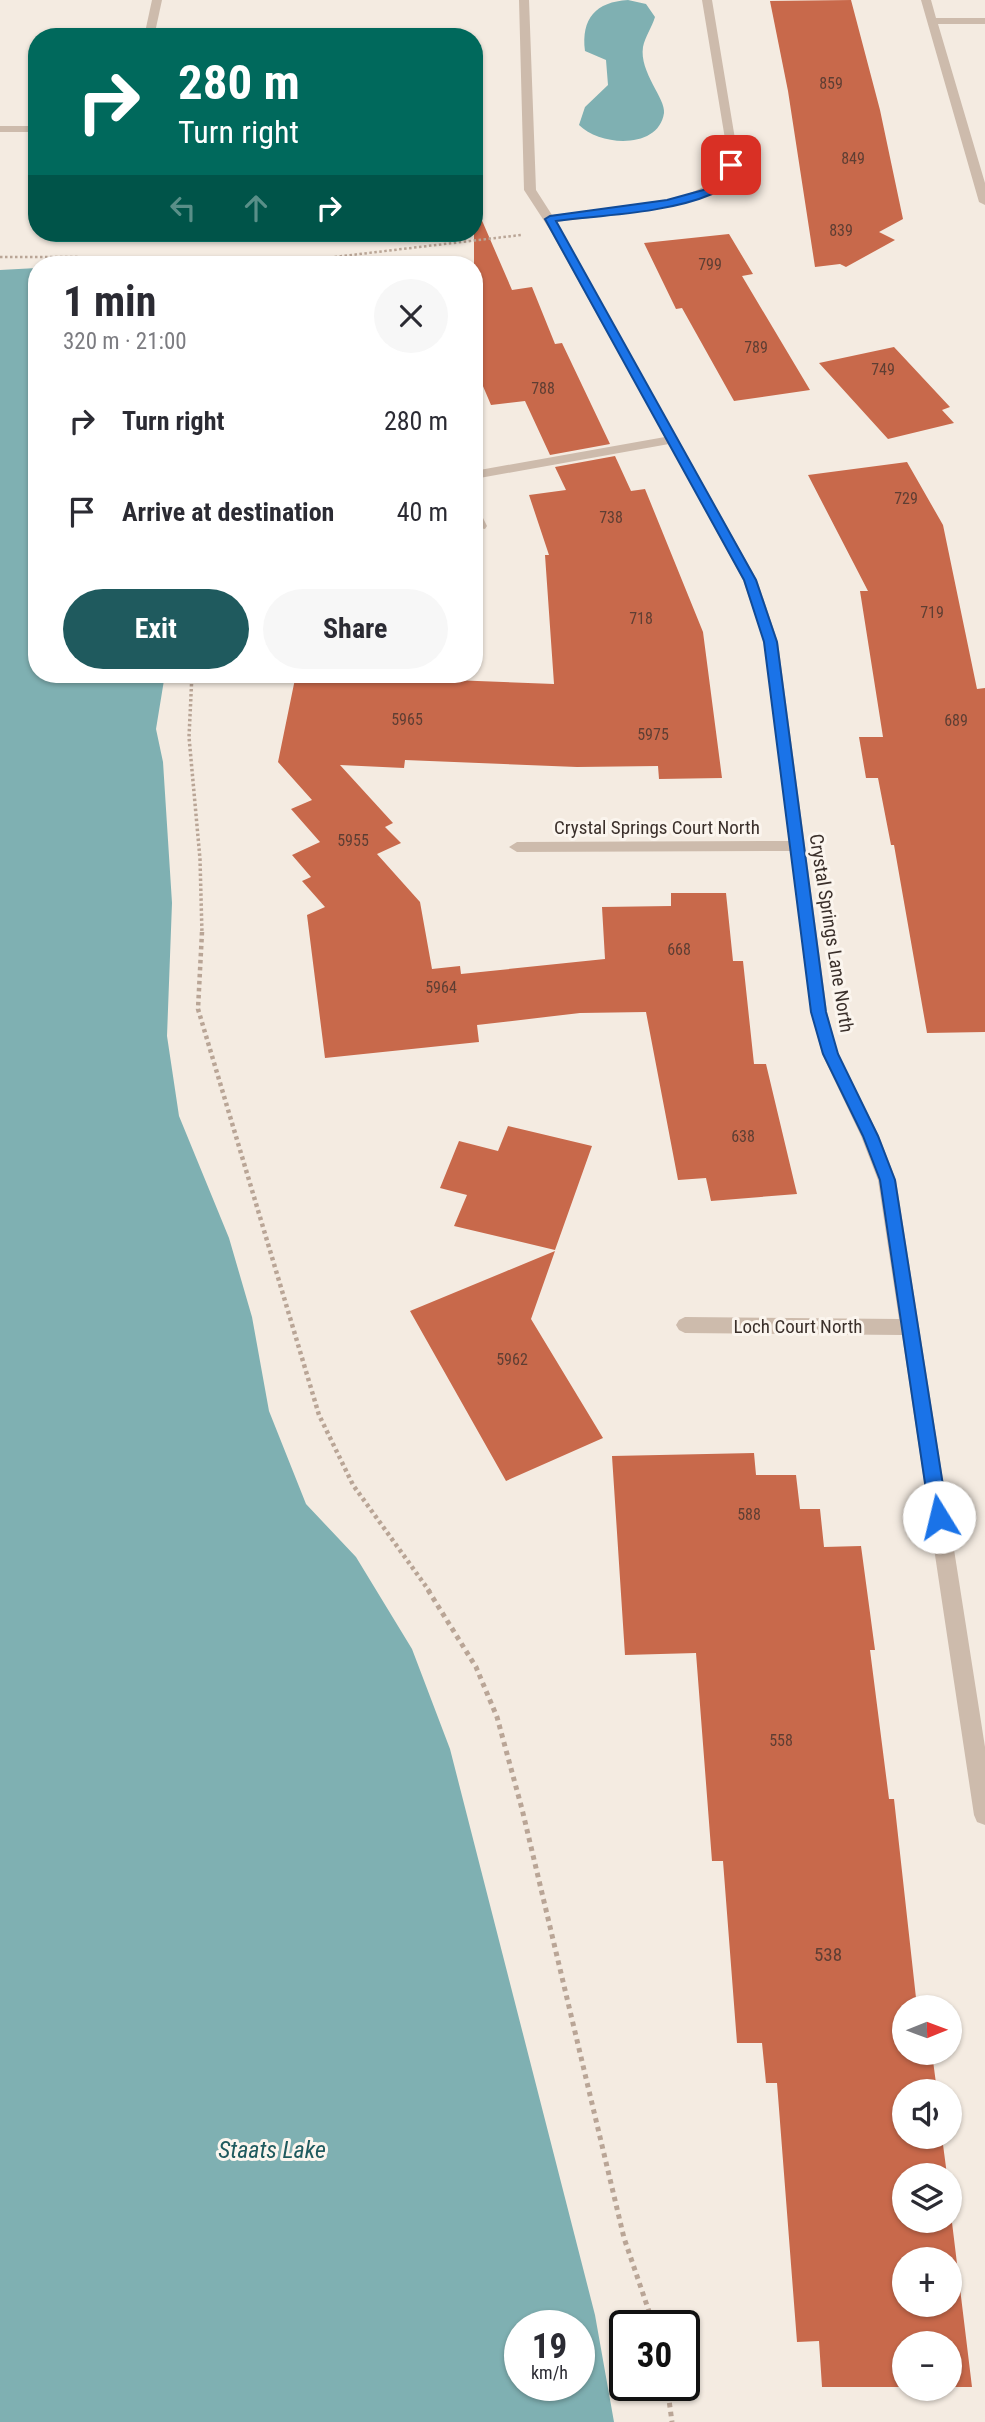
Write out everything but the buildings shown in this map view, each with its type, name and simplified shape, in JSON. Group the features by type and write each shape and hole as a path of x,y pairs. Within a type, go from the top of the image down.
{"street":[{"path":"151,28 157,0"},
{"name":"Crystal Springs Lane North","path":"524,0 530,190 553,225 750,580 771,642 819,1012 830,1054 870,1136 887,1180 985,1815"},
{"path":"553,225 667,203 710,191 726,178 731,165 731,145 707,0"},
{"path":"926,0 985,202"},
{"path":"932,21 985,21"},
{"path":"0,129 28,129"},
{"path":"483,473 673,440"},
{"name":"Crystal Springs Court North","path":"517,847 797,846"},
{"name":"Loch Court North","path":"685,1325 910,1327"}],"path":[{"path":"483,235 553,225"},
{"path":"332,256 432,242"},
{"path":"0,257 28,257"},
{"path":"192,683 189,737 201,896 198,1009 214,1069 271,1247 319,1415 353,1485 432,1595 476,1667 497,1717 522,1809 624,2238 649,2310"},
{"path":"669,2401 672,2422"}],"water":[{"path":"628,0 646,4 655,17 644,43 643,56 664,113 660,125 652,133 628,141 601,137 579,125 585,107 608,85 606,60 585,51 584,39 588,21 599,8"},
{"name":"Staats Lake","path":"28,268 28,683 164,683 156,729 163,762 172,903 167,1036 179,1116 229,1238 252,1317 269,1411 306,1504 356,1557 412,1649 450,1749 594,2310 504,2310 504,2401 595,2401 595,2315 614,2422 0,2422 0,270"}],"route":[{"path":"731,165 726,178 710,191 667,203 550,219 750,580 760,605 771,642 819,1012 830,1054 870,1136 887,1180 939,1517"}]}
